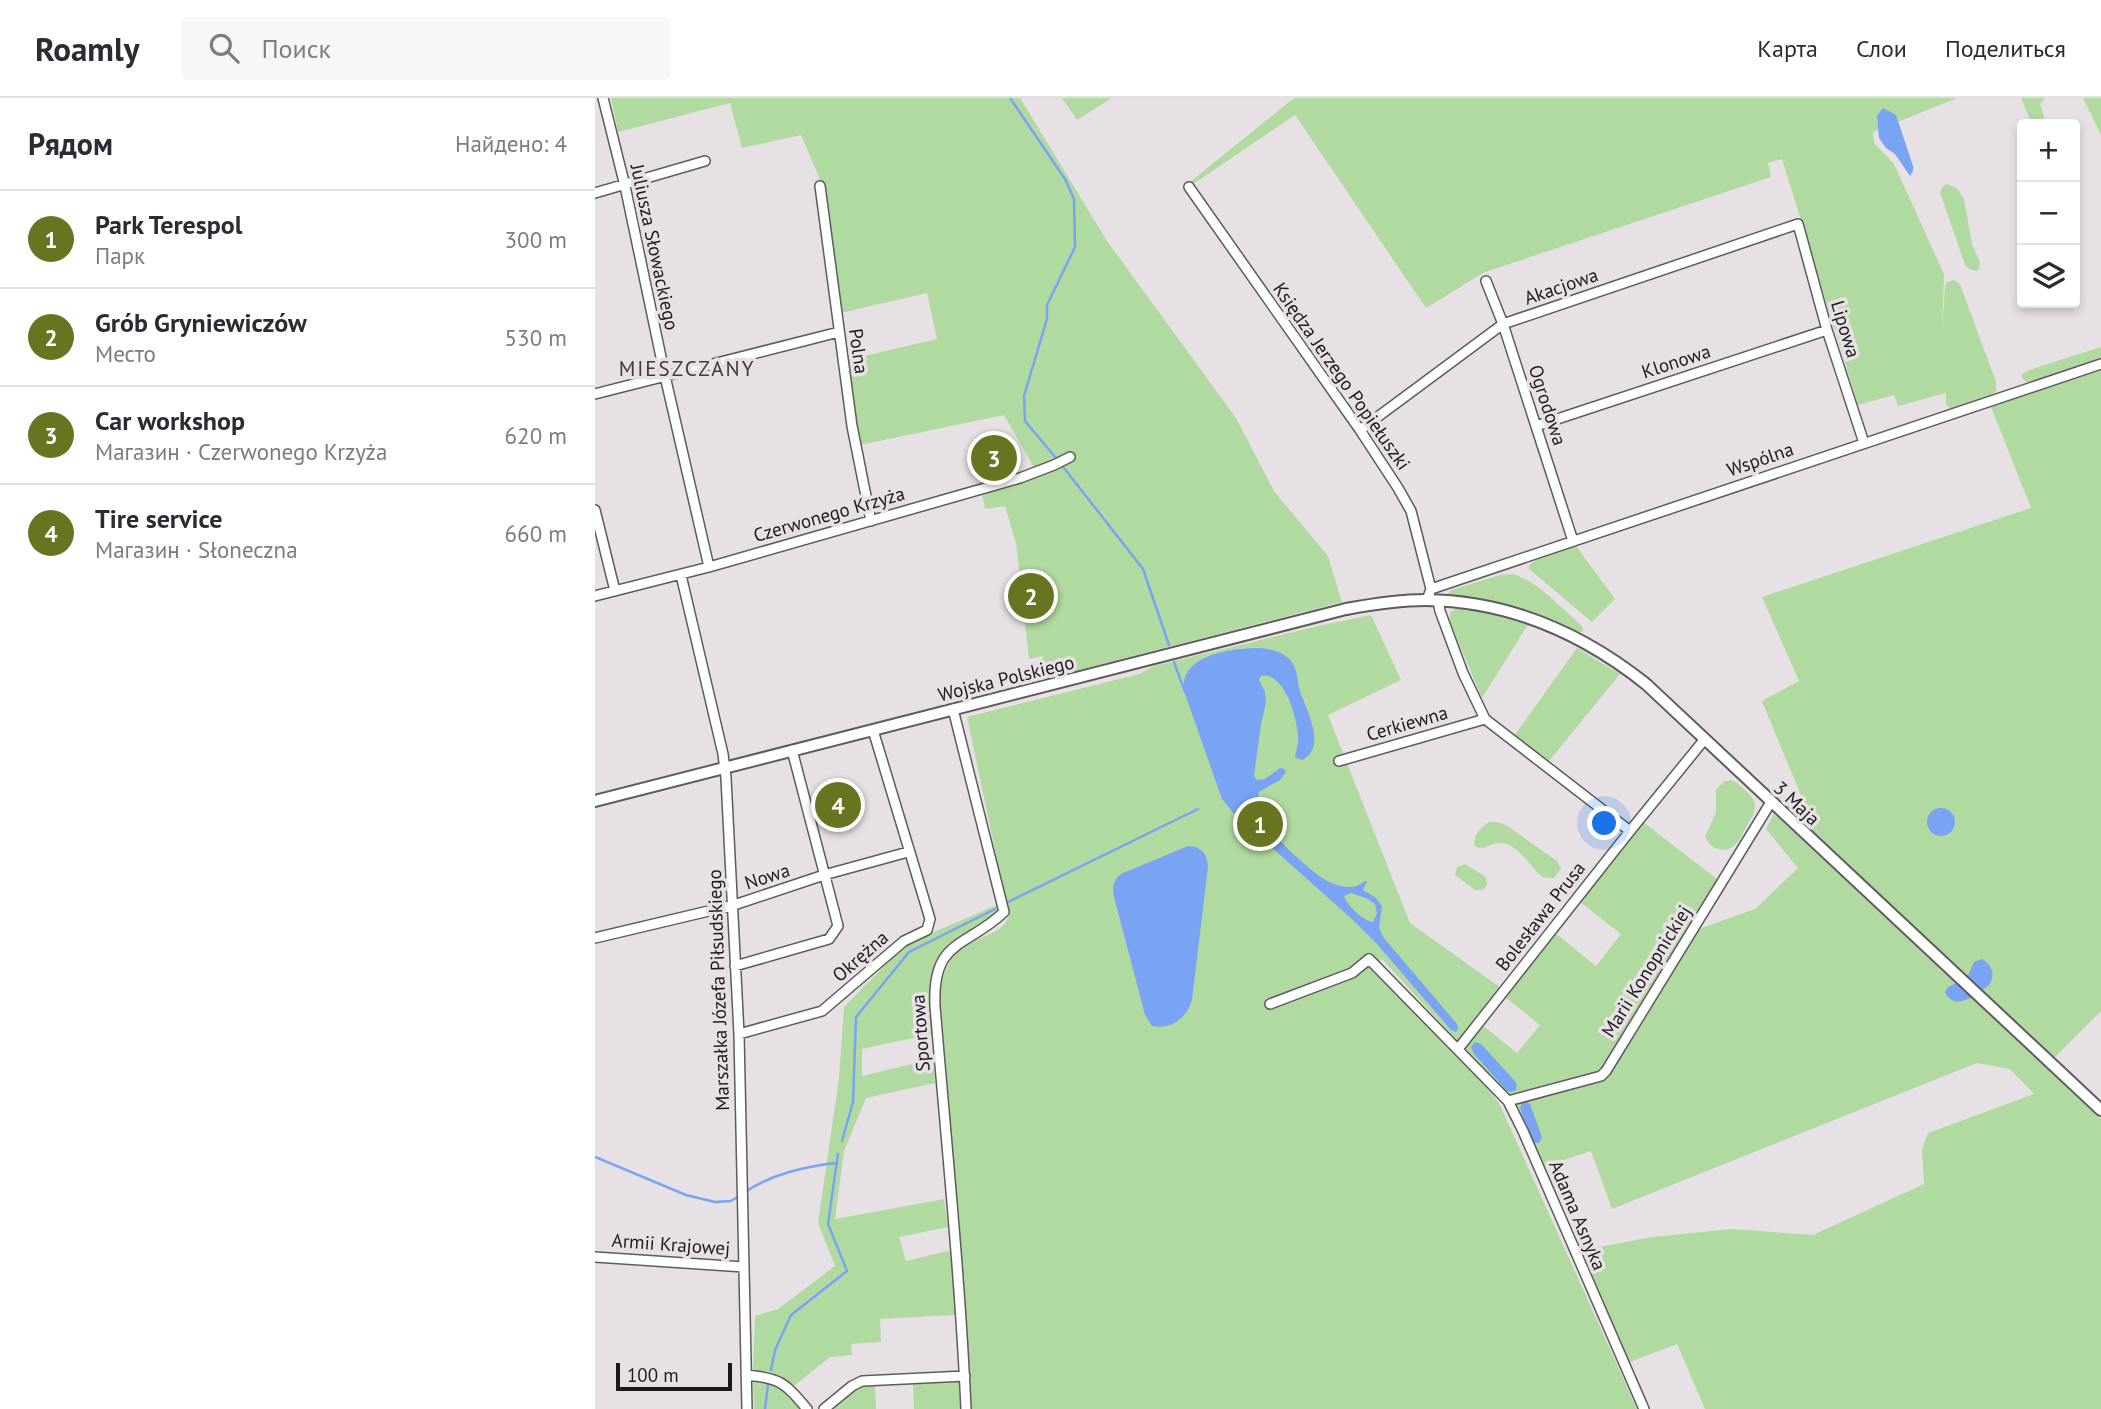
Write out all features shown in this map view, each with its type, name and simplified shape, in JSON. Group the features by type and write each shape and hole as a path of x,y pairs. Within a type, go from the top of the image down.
{"street":[{"name":"Juliusza Słowackiego","path":"603,98 709,567"},
{"path":"595,193 705,161"},
{"name":"Polna","path":"820,186 852,426 871,521"},
{"name":"Księdza Jerzego Popiełuszki","path":"1189,187 1360,430 1411,511 1432,596 1485,719 1630,831"},
{"name":"Akacjowa","path":"1360,430 1503,324 1798,224"},
{"name":"Lipowa","path":"1798,224 1827,330 1864,443"},
{"name":"Ogrodowa","path":"1486,281 1503,324 1573,541"},
{"name":"Klonowa","path":"1536,426 1827,330"},
{"path":"595,394 839,332"},
{"name":"Wspólna","path":"1432,596 1573,541 2101,365"},
{"name":"Czerwonego Krzyża","path":"595,596 681,575 1020,478 1054,466 1070,457"},
{"path":"595,510 615,591"},
{"name":"Marszałka Józefa Piłsudskiego","path":"681,575 725,768 739,1034 747,1409"},
{"name":"Wojska Polskiego","path":"595,801 1346,609 1432,596"},
{"name":"3 Maja","path":"1432,596 1517,614 1546,624 1580,639 1616,661 1646,684 2101,1110"},
{"name":"Sportowa","path":"953,709 1004,912 950,950 940,965 935,984 962,1308 965,1376"},
{"name":"Cerkiewna","path":"1339,761 1485,719"},
{"name":"Okrężna","path":"739,1034 822,1011 904,941 927,930 929,919 873,730"},
{"name":"Bolesława Prusa","path":"1458,1049 1704,740"},
{"path":"735,966 829,939 838,926 792,750"},
{"name":"Marii Konopnickiej","path":"1508,1101 1590,1079 1606,1071 1771,802"},
{"name":"Nowa","path":"595,938 734,905 824,875 908,852"},
{"name":"Adama Asnyka","path":"1271,1004 1352,973 1369,959 1508,1101 1643,1409"},
{"name":"Armii Krajowej","path":"595,1257 744,1267"},
{"path":"745,1375 779,1380 788,1386 807,1409"},
{"path":"824,1409 862,1381 965,1376 966,1409"}],"green space":[{"path":"611,98 1020,98 1107,241 1236,418 1274,491 1328,556 1342,602 1056,676 1046,675 1042,656 1029,659 1016,543 1005,506 985,509 982,492 1038,474 1004,415 860,445 847,360 937,339 927,293 841,313 822,184 801,135 742,148 730,103 618,132"},
{"path":"1062,98 1112,98 1077,120"},
{"path":"1294,98 1957,98 1873,132 1874,143 1894,164 1944,274 1942,331 1945,286 1947,282 1954,280 1960,284 1996,382 1996,391 1989,397 1955,409 1946,404 1946,393 1898,406 1894,395 1858,405 1782,159 1768,163 1771,177 1485,272 1426,308 1295,115 1189,187 1190,182"},
{"path":"2021,98 2045,98 2040,104 2044,119 2030,119"},
{"path":"2083,98 2101,98 2101,135"},
{"path":"1946,184 1957,188 1964,199 1972,244 1980,262 1976,271 1965,265 1940,192"},
{"path":"2101,347 2101,358 2033,382 2026,382 2022,378 2022,374 2029,370"},
{"path":"2101,370 2101,1011 2054,1058 1787,807 1802,798 1762,701 1799,681 1762,597 2031,508 1991,407"},
{"path":"1576,546 1615,599 1592,622 1529,569 1529,565 1536,560"},
{"path":"1513,574 1532,583 1550,597 1582,626 1583,632 1518,608 1448,594 1451,590 1500,575"},
{"path":"1461,608 1529,623 1482,698 1450,622 1450,613"},
{"path":"1371,615 1401,680 1328,715 1410,923 1501,988 1476,1020 1517,1053 1540,1025 1505,997 1555,933 1596,966 1621,934 1580,902 1643,822 1717,879 1638,1009 1642,1016 1696,930 1755,909 1798,868 1766,829 1774,814 2101,1119 2101,1409 1705,1409 1677,1344 1627,1363 1577,1251 1653,1237 1731,1229 1813,1235 1924,1184 1922,1150 1928,1133 2034,1094 2010,1069 1977,1063 1612,1209 1591,1151 1542,1167 1514,1106 1516,1102 1604,1079 1613,1070 1620,1055 1613,1051 1603,1067 1587,1078 1507,1095 1382,959 1373,971 1499,1103 1637,1409 970,1409 966,1318 940,993 945,971 955,955 969,944 999,929 1009,916 967,717 1139,674 1154,666"},
{"path":"1577,648 1620,674 1549,761 1514,736"},
{"path":"1731,780 1750,795 1755,808 1737,843 1728,849 1720,850 1705,837 1716,812 1716,789 1725,781"},
{"path":"1489,822 1506,825 1557,861 1561,869 1554,878 1542,877 1519,852 1507,845 1497,843 1484,848 1477,847 1474,845 1476,834"},
{"path":"1465,864 1486,877 1487,885 1483,890 1475,890 1455,875 1457,867"},
{"path":"997,905 998,913 957,939 940,959 932,983 932,1034 862,1049 862,1076 933,1059 935,1083 866,1098 844,1151 835,1219 944,1199 948,1227 899,1237 906,1261 952,1250 956,1315 880,1319 881,1342 851,1344 852,1355 830,1357 794,1386 774,1375 753,1370 755,1316 778,1309 835,1266 818,1223 839,1078 844,1007 906,944"},
{"path":"753,1381 781,1389 801,1409 754,1409"},
{"path":"959,1382 960,1409 914,1409 913,1384"},
{"path":"875,1385 876,1409 831,1409 858,1388"}],"water":[{"path":"1883,108 1896,115 1913,166 1910,176 1895,154 1886,148 1879,138 1877,116"},
{"path":"1260,648 1277,651 1293,663 1314,737 1310,754 1302,760 1295,757 1297,728 1288,697 1276,681 1269,676 1261,676 1259,680 1265,692 1266,703 1254,776 1257,780 1265,779 1280,768 1286,772 1280,780 1259,792 1258,803 1262,815 1280,840 1322,878 1344,887 1367,881 1363,890 1375,897 1382,906 1379,927 1383,937 1457,1024 1456,1032 1451,1030 1353,920 1234,814 1222,799 1184,691 1185,679 1190,669 1210,656","holes":["1351,893 1375,904 1377,913 1373,922 1356,912 1344,896"]},
{"path":"1941,808 1951,812 1955,822 1951,832 1941,836 1931,832 1927,822 1931,812"},
{"path":"1188,846 1203,852 1208,867 1192,1000 1177,1021 1166,1026 1152,1026 1145,1015 1113,886 1123,873"},
{"path":"1982,959 1992,970 1989,985 1966,1000 1954,1001 1949,998 1945,992 1948,987 1967,978 1974,962"},
{"path":"1475,1042 1481,1044 1514,1080 1516,1090 1507,1091 1474,1054 1471,1047"},
{"path":"1523,1101 1530,1104 1542,1137 1539,1143 1531,1140 1520,1108"}],"waterway":[{"path":"1010,98 1065,179 1074,199 1075,247 1047,305 1047,319 1024,396 1025,421 1056,458"},
{"path":"1064,468 1143,569 1169,645"},
{"path":"1174,662 1185,692"},
{"path":"1008,902 1198,809"},
{"path":"842,1141 853,1102 856,1017 909,952 995,909"},
{"path":"771,1370 775,1350 791,1315 847,1271 828,1224 838,1154"},
{"path":"595,1157 686,1195 715,1202 731,1201 739,1196"},
{"path":"745,1192 788,1172 836,1163"},
{"path":"765,1409 768,1385"}],"place":[{"name":"Car workshop","path":"994,458"},
{"name":"Grób Gryniewiczów","path":"1031,596"},
{"name":"Tire service","path":"838,805"},
{"name":"Park Terespol","path":"1260,824"}],"district":[{"name":"MIESZCZANY","path":"687,368"}]}
